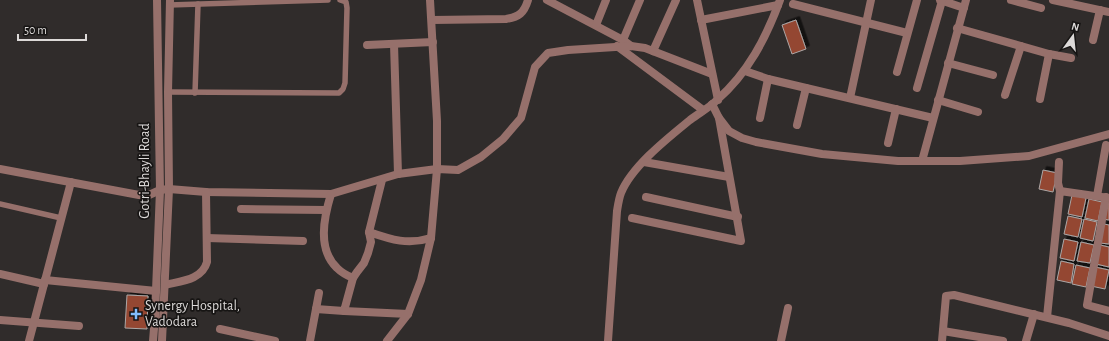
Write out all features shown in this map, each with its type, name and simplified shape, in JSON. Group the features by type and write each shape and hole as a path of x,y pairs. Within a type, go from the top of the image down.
{"street":[{"name":"Gotri-Bhayli Road","path":"153,341 160,190 156,0"},
{"path":"387,341 408,314 421,280 431,238 437,169 433,42 430,0"},
{"path":"432,20 506,19 515,17 522,13 528,0"},
{"path":"547,0 559,2 624,40 631,46"},
{"path":"596,25 606,0"},
{"path":"624,40 640,0"},
{"path":"653,51 676,0"},
{"path":"632,218 741,241 738,217 715,102 712,74 697,0"},
{"path":"850,98 871,0"},
{"path":"897,72 917,0"},
{"path":"917,88 941,0 965,4 957,28 922,161"},
{"path":"1011,0 1041,8"},
{"path":"1053,0 1109,12"},
{"name":"Gotri-Bhayli Road","path":"162,341 169,189 168,92 170,2"},
{"path":"701,20 779,2"},
{"path":"608,341 617,211 621,193 630,177 644,162 674,134 715,102 745,71 765,37 779,2"},
{"path":"794,4 908,34"},
{"path":"1092,40 1100,10"},
{"path":"957,28 1049,54 1071,58"},
{"path":"367,45 433,42"},
{"path":"394,44 398,174"},
{"path":"617,46 704,110"},
{"path":"0,169 140,195 149,195 160,190 169,189 206,192 331,194 398,174 437,169 458,170 481,157 503,139 521,118 535,67 548,53 568,50 631,46 645,48 712,74"},
{"path":"1006,95 1020,46"},
{"path":"1040,99 1049,54"},
{"path":"948,63 993,75"},
{"path":"745,71 768,79 933,118"},
{"path":"760,118 768,79"},
{"path":"797,125 806,88"},
{"path":"938,100 978,112"},
{"path":"888,143 896,110"},
{"path":"719,118 729,131 742,138 756,142 822,154 898,161 960,161 1029,156 1109,134"},
{"path":"1106,145 1104,197 1087,305 1109,311"},
{"path":"644,162 729,177"},
{"path":"1047,317 1060,191 1058,183 1059,162"},
{"path":"344,311 353,278 364,263 368,253 371,242 369,232 382,180"},
{"path":"29,341 71,182"},
{"path":"1060,191 1104,197"},
{"path":"165,285 195,277 205,268 207,262 206,192"},
{"path":"331,194 326,210 325,245 330,260 338,269 353,278"},
{"path":"646,197 738,217"},
{"path":"241,210 326,210"},
{"path":"369,232 400,242 418,242 431,238"},
{"path":"207,238 303,241"},
{"path":"0,274 44,282 156,291"},
{"path":"310,341 319,293"},
{"path":"942,341 946,296 954,295 1047,317 1109,336"},
{"path":"781,341 788,308"},
{"path":"316,309 408,314"},
{"path":"1026,341 1034,314"},
{"path":"0,320 79,326"},
{"path":"220,329 247,338 275,341"},
{"path":"943,331 1003,341"}],"lane":[{"path":"170,2 198,4 328,0"},
{"path":"168,92 339,93 343,89 344,83 348,8 346,2 340,0"},
{"path":"195,92 198,4"},
{"path":"0,204 61,218"}],"building":[{"path":"796,20 806,49 792,54 782,25"},
{"path":"1043,170 1057,173 1053,192 1039,189"},
{"path":"1072,195 1086,198 1082,217 1068,214"},
{"path":"1089,199 1102,202 1098,221 1085,218"},
{"path":"1109,201 1109,220 1103,219"},
{"path":"1068,216 1082,219 1078,237 1064,234"},
{"path":"1084,219 1097,222 1093,241 1080,238"},
{"path":"1104,224 1109,225 1109,244 1100,243"},
{"path":"1064,239 1078,242 1074,261 1060,258"},
{"path":"1081,242 1094,245 1090,263 1077,261"},
{"path":"1100,245 1109,247 1109,267 1096,264"},
{"path":"1061,261 1074,264 1071,283 1057,280"},
{"path":"1076,265 1090,268 1086,287 1072,284"},
{"path":"1095,267 1109,270 1105,289 1091,286"},
{"path":"127,295 148,296 147,329 125,328"}],"place":[{"name":"Synergy Hospital, Vadodara","path":"136,314"}]}
